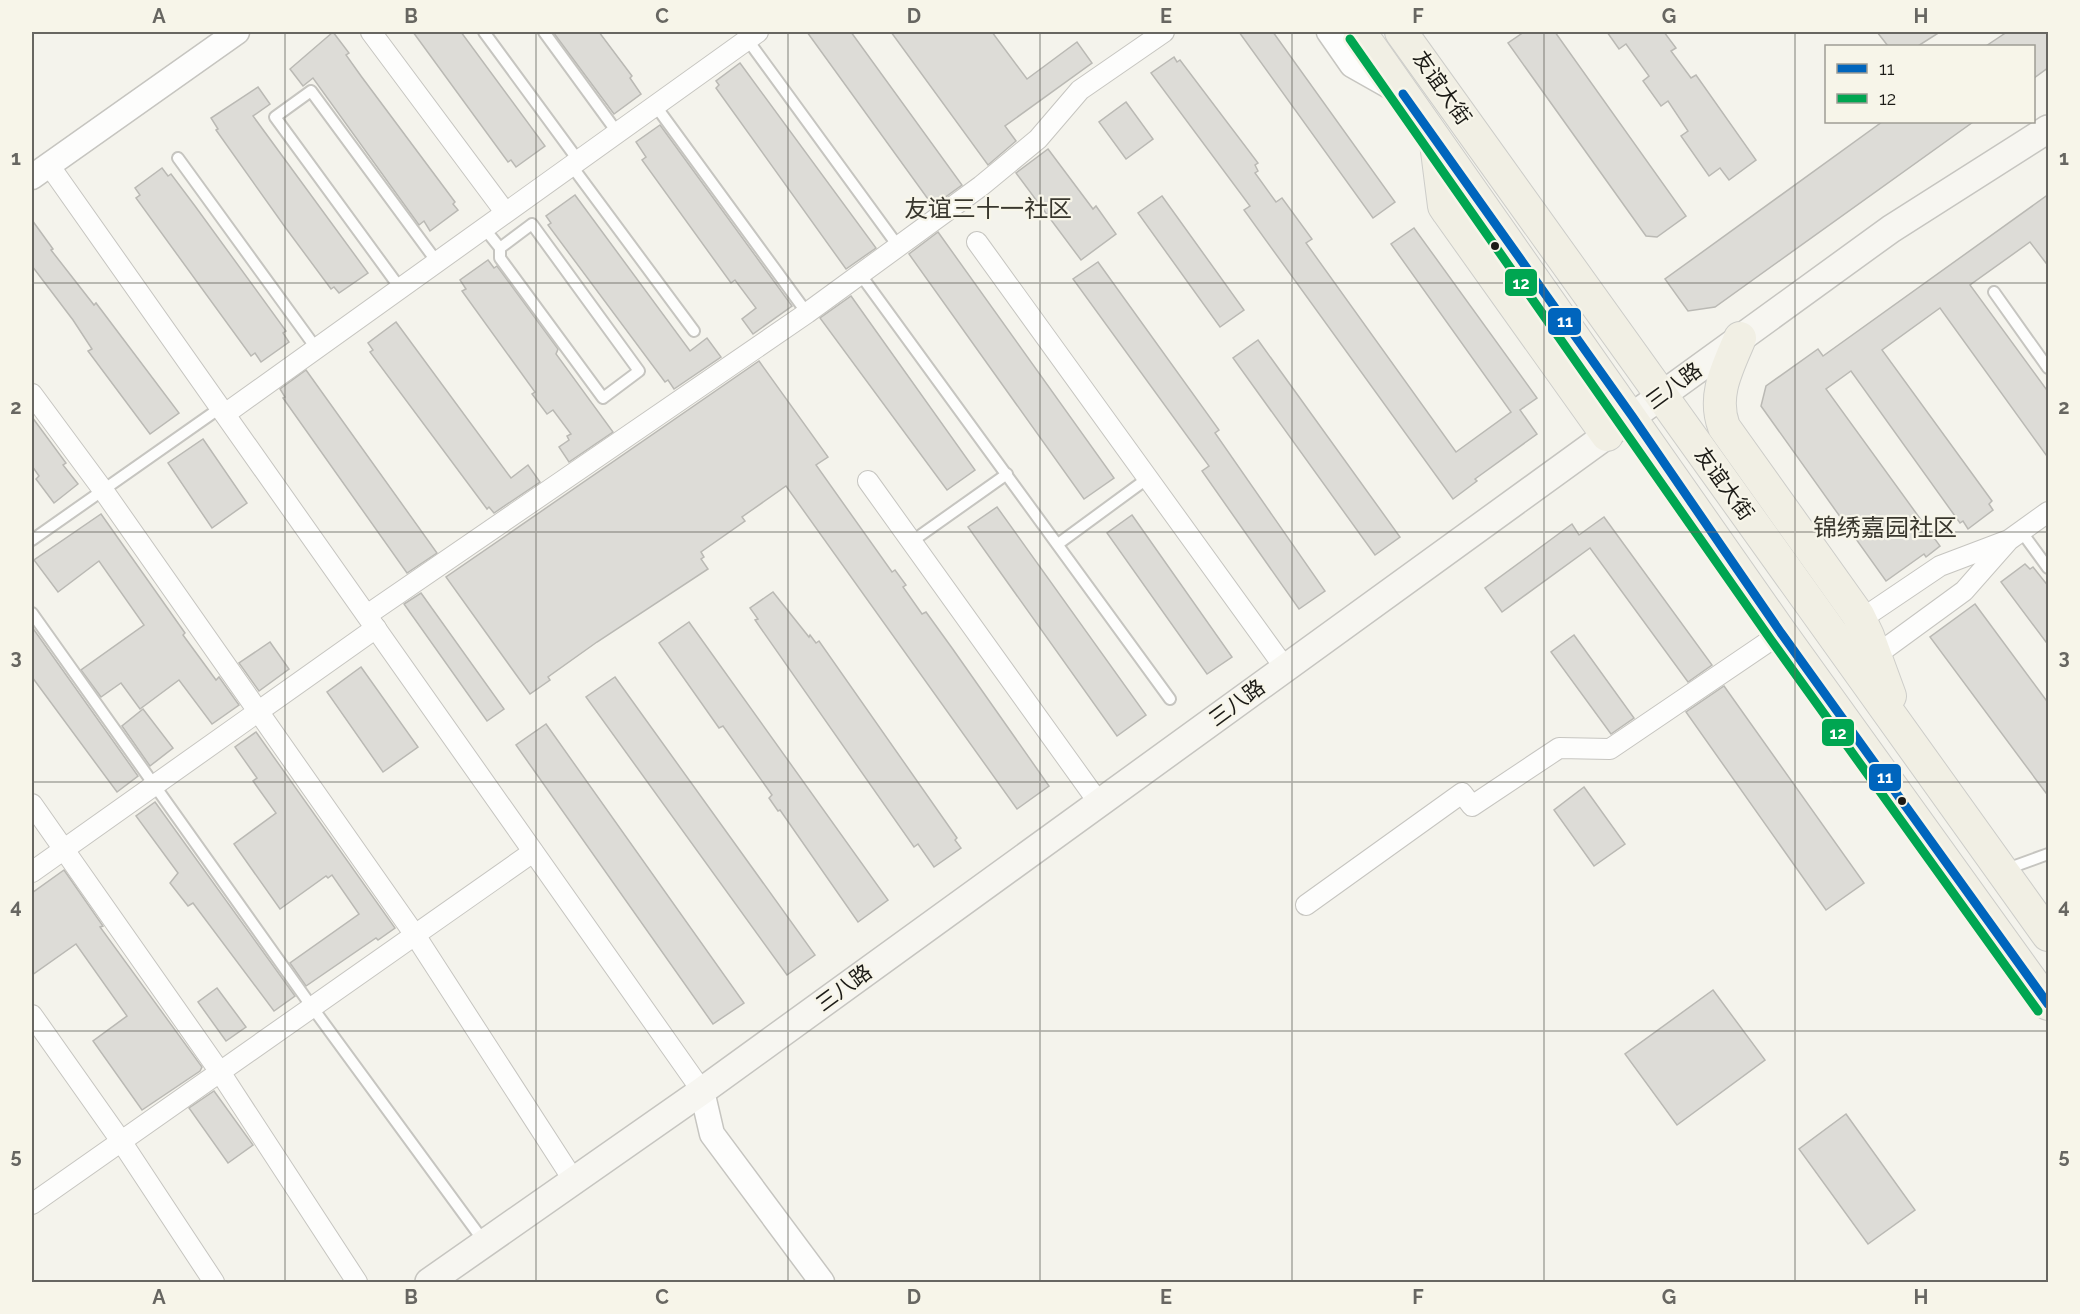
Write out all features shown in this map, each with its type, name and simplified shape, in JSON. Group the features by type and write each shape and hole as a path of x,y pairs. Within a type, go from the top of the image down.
{"main road":[{"name":"友谊大街","path":"1360,32 1632,416 1781,633 2049,1004"},
{"name":"友谊大街","path":"1408,36 1661,395 2049,935"},
{"name":"三八路","path":"429,1282 702,1091 1891,229 2047,134"},
{"path":"1435,139 1444,206 1607,435"},
{"path":"1740,338 1721,386 1719,403 1724,427 1860,620 1902,731"}],"street":[{"path":"237,32 40,171 222,411 702,1091 712,1134 822,1282"},
{"path":"371,32 506,212"},
{"path":"32,872 258,711 371,622 807,313 1017,158 1080,90 1164,32"},
{"path":"1329,32 1352,65 1403,94"},
{"path":"222,411 316,348 752,35"},
{"path":"977,242 1285,668"},
{"path":"32,394 103,490 415,934 574,1181"},
{"path":"868,481 1099,803"},
{"path":"1875,656 1964,591 2015,536 2049,512"},
{"path":"1860,620 1940,566 2015,536"},
{"path":"1306,905 1462,793 1472,806 1559,748 1610,749 1781,633"},
{"path":"32,804 220,1072 357,1282"},
{"path":"32,1204 533,852"},
{"path":"32,1015 121,1141 214,1282"}],"lane":[{"path":"484,32 694,331"},
{"path":"544,32 617,132"},
{"path":"752,35 898,246"},
{"path":"400,288 275,117 311,91 437,262"},
{"path":"655,105 807,313"},
{"path":"178,158 316,348"},
{"path":"484,228 500,248 500,258 603,398 639,371 532,224 500,248"},
{"path":"860,274 1170,699"},
{"path":"1994,292 2049,368"},
{"path":"32,540 222,411"},
{"path":"911,542 1007,474"},
{"path":"1058,544 1148,478"},
{"path":"2015,536 2049,568"},
{"path":"32,613 312,1007 485,1243"},
{"path":"2002,871 2049,854"}],"building":[{"path":"333,32 349,53 346,55 361,76 455,202 453,204 458,210 430,231 424,221 419,225 313,78 303,86 290,69"},
{"path":"413,32 461,32 545,146 516,167 511,160 508,162"},
{"path":"553,32 599,32 632,76 630,78 641,94 614,114"},
{"path":"807,32 851,32 962,185 933,206"},
{"path":"891,32 992,32 1027,79 1077,42 1092,63 1005,126 1016,141 988,165"},
{"path":"1239,32 1273,32 1395,202 1373,218"},
{"path":"1524,32 1555,32 1686,216 1657,237 1646,236 1508,43"},
{"path":"1607,32 1664,32 1676,48 1671,51 1691,78 1696,75 1756,160 1729,180 1720,168 1709,176 1681,136 1688,131 1668,101 1661,106 1643,81 1649,76 1626,44 1619,49"},
{"path":"1877,32 1940,32 1920,45 1887,45"},
{"path":"2007,32 2049,32 2049,67 2035,77 2035,45 1988,45"},
{"path":"1174,57 1177,62 1180,60 1258,163 1255,165 1258,171 1255,173 1276,202 1282,198 1312,239 1306,243 1456,452 1511,412 1391,244 1414,228 1537,398 1520,410 1537,434 1475,479 1477,481 1453,499 1244,210 1250,206 1151,73"},
{"path":"740,63 876,248 846,269 716,88 719,85 716,81"},
{"path":"258,87 270,104 253,116 368,273 339,293 334,287 331,289 285,227 216,130 218,129 211,118"},
{"path":"1126,102 1153,139 1126,159 1099,122"},
{"path":"1881,123 1972,123 1715,307 1688,311 1665,279"},
{"path":"660,125 792,306 753,334 742,319 756,308 735,280 731,283 642,160 646,157 636,142"},
{"path":"1048,149 1093,209 1096,206 1116,234 1081,260 1016,173"},
{"path":"162,168 168,176 171,174 286,331 283,333 289,342 261,362 255,353 251,356 136,198 140,195 135,188"},
{"path":"2049,194 2049,267 2030,242 1970,285 2049,393 2049,459 1940,308 1882,350 1992,501 1989,504 1993,510 1968,529 1963,521 1960,523 1851,371 1826,389 1940,546 1926,557 1924,554 1886,581 1761,406 1766,386 1818,349 1823,356"},
{"path":"575,195 690,351 707,338 721,357 674,389 668,380 665,382 548,225 551,223 546,216"},
{"path":"1162,196 1244,310 1220,327 1138,213"},
{"path":"32,220 53,249 51,250 94,305 96,303 179,413 150,434 88,351 92,349 73,320 32,266"},
{"path":"938,232 1114,478 1084,499 909,254"},
{"path":"488,260 494,268 497,266 558,349 556,354 613,432 569,462 559,447 569,440 567,436 571,434 553,410 547,414 532,394 535,392 462,291 466,289 460,280"},
{"path":"1098,262 1219,430 1215,433 1325,591 1299,609 1202,471 1209,466 1073,279"},
{"path":"851,296 975,470 947,490 820,318"},
{"path":"396,322 511,478 528,465 540,482 494,513 489,507 487,509 370,352 373,350 368,343"},
{"path":"1258,340 1400,537 1375,555 1233,358"},
{"path":"759,361 828,457 816,465 892,572 895,570 906,585 903,587 922,614 926,612 1049,786 1017,809 786,486 742,517 745,521 701,552 704,557 701,559 708,569 597,642 548,677 550,680 530,694 446,577"},
{"path":"306,370 437,553 407,573 283,398 285,397 280,389"},
{"path":"32,417 66,463 63,465 78,484 54,503 36,479 39,476 32,466"},
{"path":"203,439 247,503 212,528 168,463"},
{"path":"997,507 1146,715 1117,736 968,527"},
{"path":"101,514 185,633 183,635 216,680 219,677 239,705 212,724 179,680 140,709 121,683 101,697 81,670 144,625 99,561 58,592 34,560"},
{"path":"1132,515 1232,657 1207,674 1107,533"},
{"path":"1604,517 1712,665 1688,682 1590,548 1502,612 1485,588 1572,524 1579,535"},
{"path":"2025,564 2030,569 2033,567 2049,587 2049,646 2001,582"},
{"path":"773,592 809,637 810,635 816,643 819,641 957,838 955,840 961,848 934,867 918,844 914,847 755,620 758,619 750,608"},
{"path":"421,593 504,709 487,721 404,604"},
{"path":"1975,604 2049,704 2049,797 1930,637"},
{"path":"689,622 888,900 858,922 780,810 778,811 769,798 772,795 723,726 719,728 659,643"},
{"path":"32,627 138,776 117,792 32,677"},
{"path":"1574,635 1634,718 1611,734 1551,652"},
{"path":"270,642 289,669 259,691 239,663"},
{"path":"361,667 418,747 383,772 327,692"},
{"path":"615,677 815,955 787,975 586,697"},
{"path":"1724,686 1864,883 1826,910 1686,712"},
{"path":"143,709 173,748 150,766 122,726"},
{"path":"546,724 744,1003 713,1024 516,745"},
{"path":"256,732 395,928 378,940 376,938 306,986 290,963 359,914 332,875 328,878 326,876 280,909 234,844 276,813 253,781 257,778 235,747"},
{"path":"1584,787 1625,844 1594,866 1554,810"},
{"path":"155,802 295,996 274,1011 193,903 188,906 170,883 178,873 136,816"},
{"path":"64,870 103,926 100,927 202,1067 200,1071 142,1110 93,1041 127,1016 76,944 32,975 32,893"},
{"path":"217,988 246,1027 226,1041 198,1002"},
{"path":"1713,990 1765,1060 1677,1125 1625,1054"},
{"path":"214,1091 253,1145 228,1163 189,1108"},
{"path":"1846,1114 1915,1210 1868,1244 1799,1149"}],"transit line":[{"name":"12","path":"1350,39 1771,640 2038,1011"},
{"name":"11","path":"1403,94 1632,416 1781,633 2048,1004"}],"district":[{"name":"友谊三十一社区","path":"988,209"},
{"name":"锦绣嘉园社区","path":"1885,528"}]}
